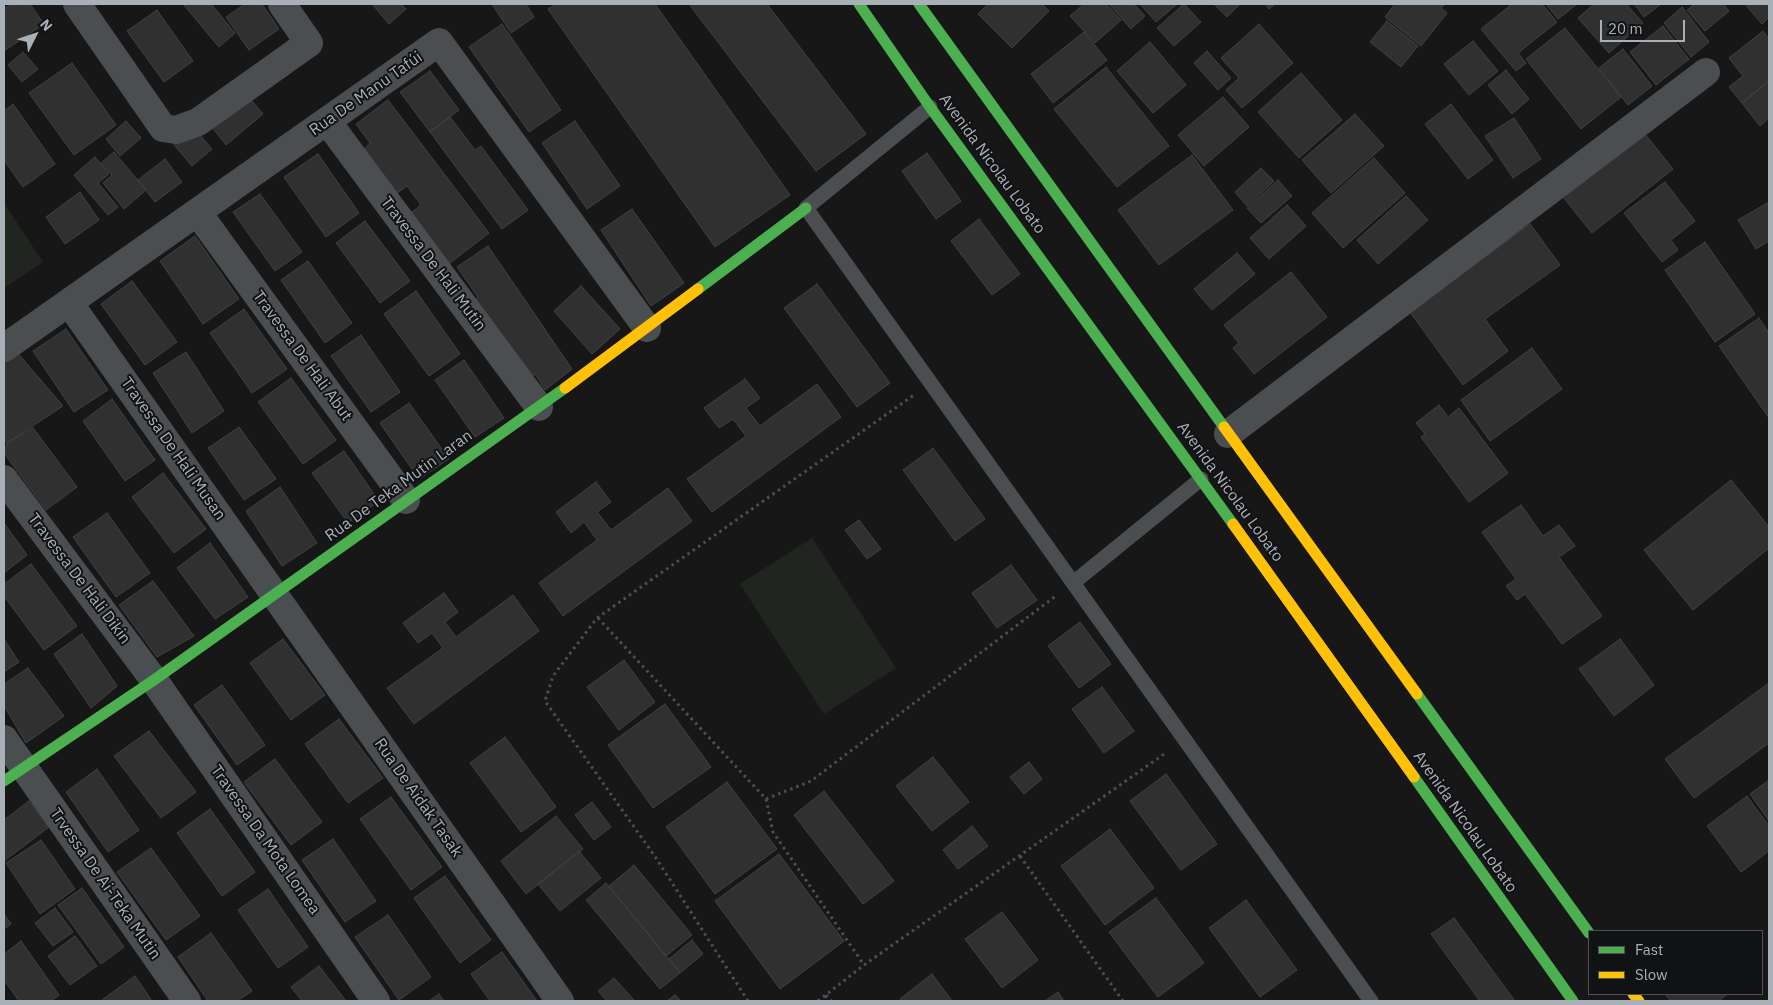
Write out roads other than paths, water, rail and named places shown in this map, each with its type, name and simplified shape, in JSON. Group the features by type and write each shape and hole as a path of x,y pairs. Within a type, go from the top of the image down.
{"main road":[{"name":"Avenida Nicolau Lobato","path":"859,4 930,106 1201,479 1573,1001"},
{"name":"Avenida Nicolau Lobato","path":"919,4 1588,932"},
{"name":"Rua De Teka Mutin Laran","path":"14,774 276,595 647,328 806,208"}],"street":[{"path":"77,4 163,128 176,130 198,122 309,43 282,4"},
{"name":"Rua De Manu Tafúi","path":"4,348 70,304 439,42 647,328"},
{"path":"1228,434 1706,72"},
{"name":"Travessa De Hali Mutin","path":"327,121 539,406"},
{"name":"Travessa De Hali Abut","path":"198,213 406,500"},
{"name":"Travessa De Hali Musan","path":"70,304 276,595"},
{"name":"Travessa De Hali Dikin","path":"4,479 154,680"},
{"name":"Rua De Aidak Tasak","path":"276,595 560,1001"},
{"name":"Travessa Da Mota Lomea","path":"154,680 376,1001"},
{"name":"Trvessa De Ai-Teka Mutin","path":"4,739 14,774 187,1001"}],"lane":[{"path":"930,106 806,208 1372,1001"},
{"path":"1073,582 1201,479"}]}
